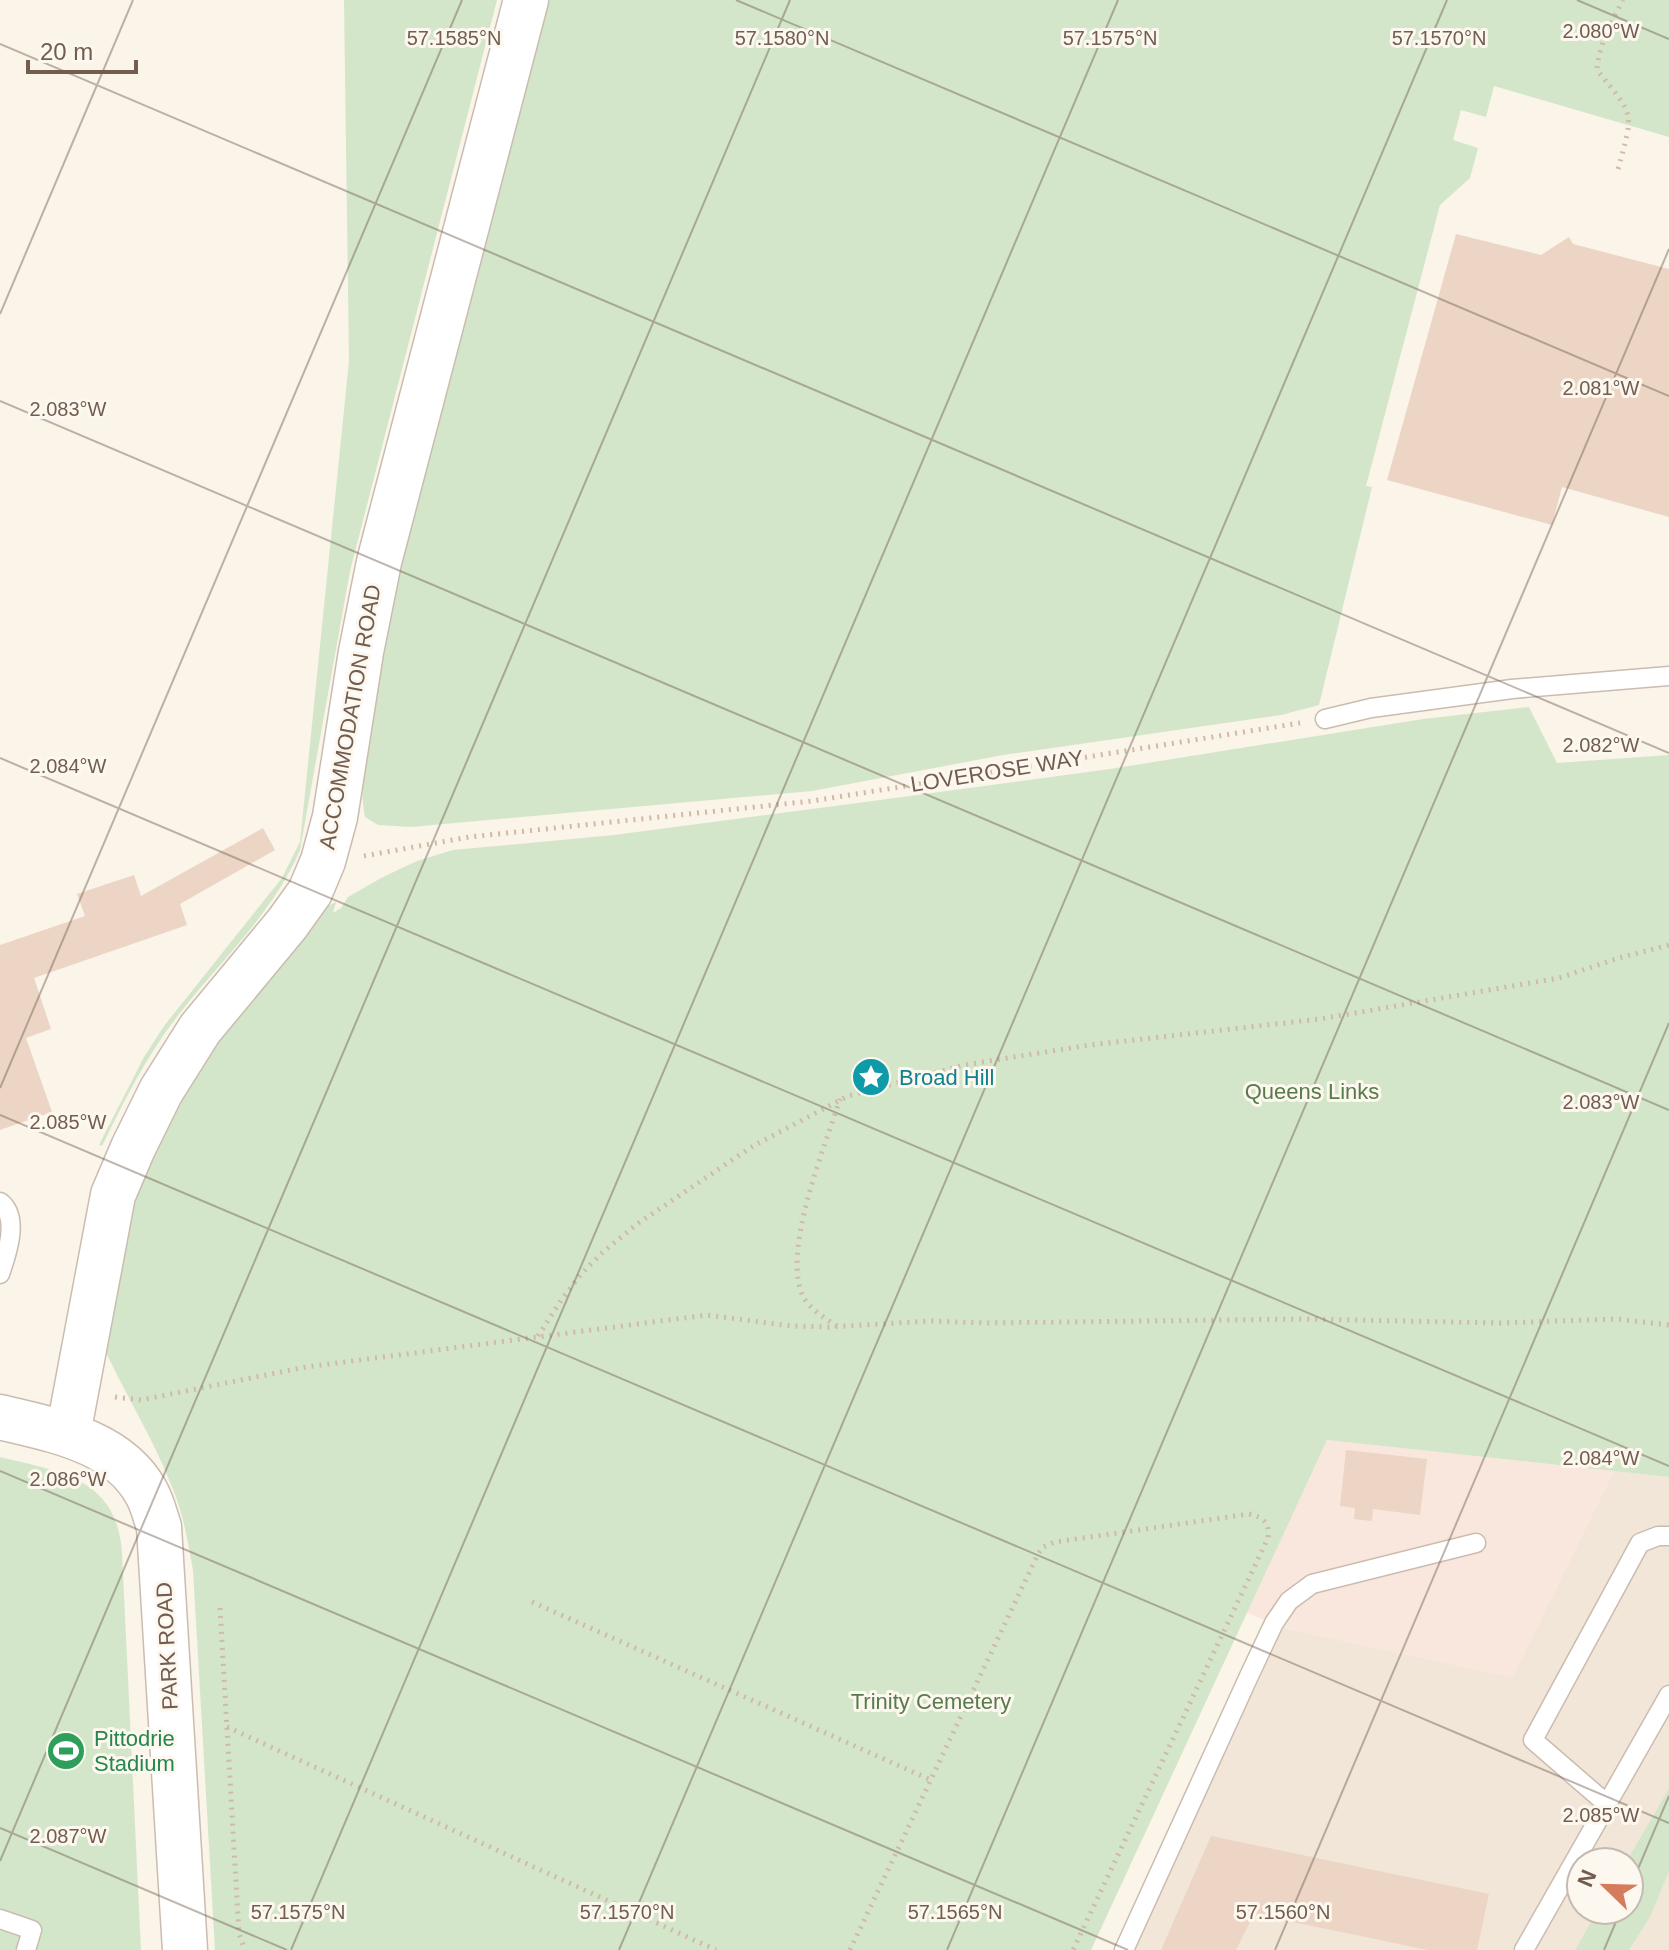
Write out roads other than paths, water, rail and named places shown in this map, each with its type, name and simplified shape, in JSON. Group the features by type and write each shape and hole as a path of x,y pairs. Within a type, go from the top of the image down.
{"street":[{"name":"ACCOMMODATION ROAD","path":"68,1434 113,1195 133,1148 161,1091 200,1029 287,924 310,892 323,861 335,817 361,652 379,562 526,0"},
{"name":"PARK ROAD","path":"0,1417 68,1434 128,1467 146,1492 159,1527 185,1950"}],"lane":[{"path":"1325,719 1371,708 1512,689 1669,676"},
{"path":"0,1202 11,1214 0,1274"},
{"path":"1608,1805 1533,1740 1640,1543 1658,1536 1669,1536"},
{"path":"1124,1950 1255,1663 1274,1623 1289,1601 1312,1584 1476,1543"},
{"path":"1524,1950 1669,1695"},
{"path":"0,1919 32,1930 26,1950"}],"place":[{"name":"Broad Hill","path":"871,1077"},
{"name":"Pittodrie Stadium","path":"66,1751"}],"park label":[{"name":"Queens Links","path":"1312,1091"},
{"name":"Trinity Cemetery","path":"931,1701"}]}
